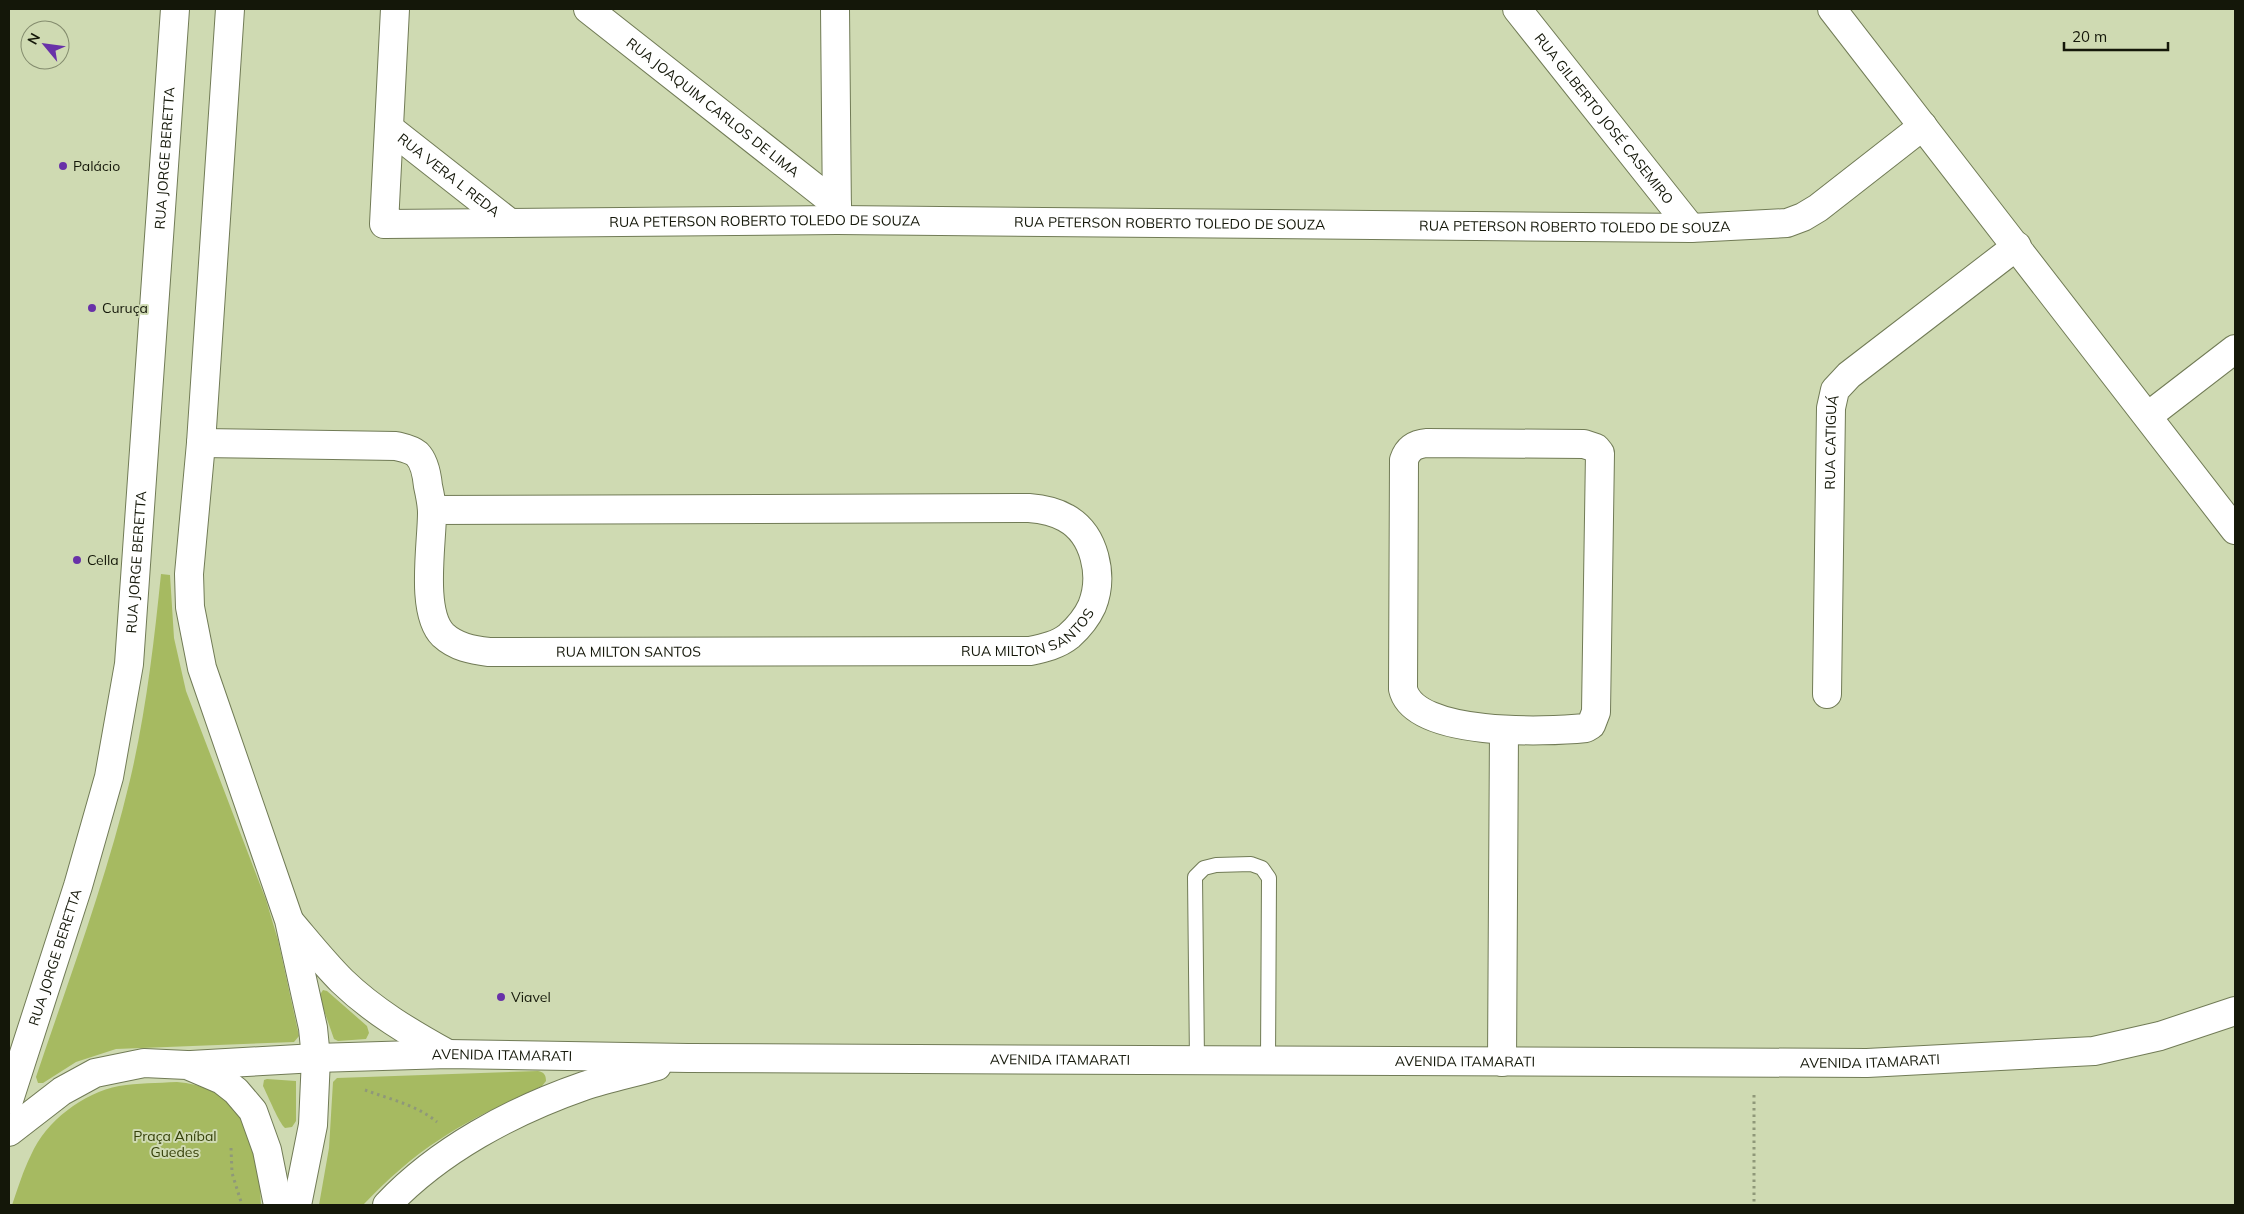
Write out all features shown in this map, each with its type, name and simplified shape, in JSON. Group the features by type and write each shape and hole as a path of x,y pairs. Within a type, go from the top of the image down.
{"street":[{"name":"RUA JORGE BERETTA","path":"9,1100 78,886 104,794 119,726 129,664 175,9"},
{"path":"230,9 201,443 189,574 190,607 204,676 288,920 313,1028 316,1058 313,1125 298,1205"},
{"path":"389,128 395,9"},
{"path":"835,9 837,212"},
{"name":"RUA GILBERTO JOSÉ CASEMIRO","path":"1517,9 1691,228"},
{"path":"1832,9 2235,530"},
{"name":"RUA JOAQUIM CARLOS DE LIMA","path":"597,12 837,212"},
{"name":"RUA PETERSON ROBERTO TOLEDO DE SOUZA","path":"389,128 384,224 510,223 837,212 1691,228 1787,224 1803,217 1818,208 1923,126"},
{"name":"RUA VERA L REDA","path":"389,128 510,223"},
{"name":"RUA CATIGUÁ","path":"1827,694 1831,408 1835,390 1849,375 2017,246"},
{"path":"2148,416 2235,349"},
{"name":"RUA MILTON SANTOS","path":"201,443 396,446 409,449 418,455 423,464 432,510 430,597 433,619 442,634 453,643 469,649 489,652 1030,651 1050,647 1067,638 1082,624 1097,587 1093,549 1085,534 1067,518 1049,510 1029,508 432,510"},
{"path":"1418,444 1584,444 1596,448 1600,453 1594,719 1591,725 1586,728 1504,730 1460,726 1416,708 1405,696 1403,689 1404,468 1406,452 1418,444"},
{"path":"1502,1062 1504,730"},
{"path":"288,920 343,982 369,1004 412,1035 448,1054"},
{"name":"AVENIDA ITAMARATI","path":"187,1065 316,1058 448,1054 688,1058 1867,1063 2094,1051 2160,1036 2235,1011"},
{"name":"AVENIDA ITAMARATI","path":"386,1205 426,1170 456,1148 507,1119 584,1086 688,1058"},
{"path":"9,1132 62,1091 95,1073 119,1066 144,1063 187,1065 222,1080 236,1091 253,1111 267,1150 278,1205"}],"lane":[{"path":"1197,1061 1195,877 1204,868 1216,865 1251,864 1262,868 1269,878 1268,1061"}],"path":[{"path":"1753,1062 1754,1205"}],"green space":[{"path":"161,574 170,575 174,638 186,691 266,900 278,940 299,1036 294,1042 116,1049 76,1062 43,1083 38,1083 36,1077 98,893 130,780 141,729 149,677"},
{"path":"323,990 327,991 367,1026 369,1033 366,1039 338,1041 334,1039 319,996"},
{"path":"538,1071 546,1077 546,1081 542,1086 478,1117 431,1145 401,1169 363,1205 319,1205 329,1148 333,1082 337,1078"},
{"path":"264,1080 296,1081 296,1121 292,1127 285,1128 277,1115 263,1086"},
{"name":"Praça Aníbal Guedes","path":"177,1082 200,1086 219,1095 233,1108 244,1123 252,1141 257,1162 261,1205 12,1205 31,1155 46,1131 67,1110 92,1095 119,1086"}],"place":[{"name":"Palácio","path":"63,166"},
{"name":"Curuça","path":"92,308"},
{"name":"Cella","path":"77,560"},
{"name":"Viavel","path":"501,997"}]}
